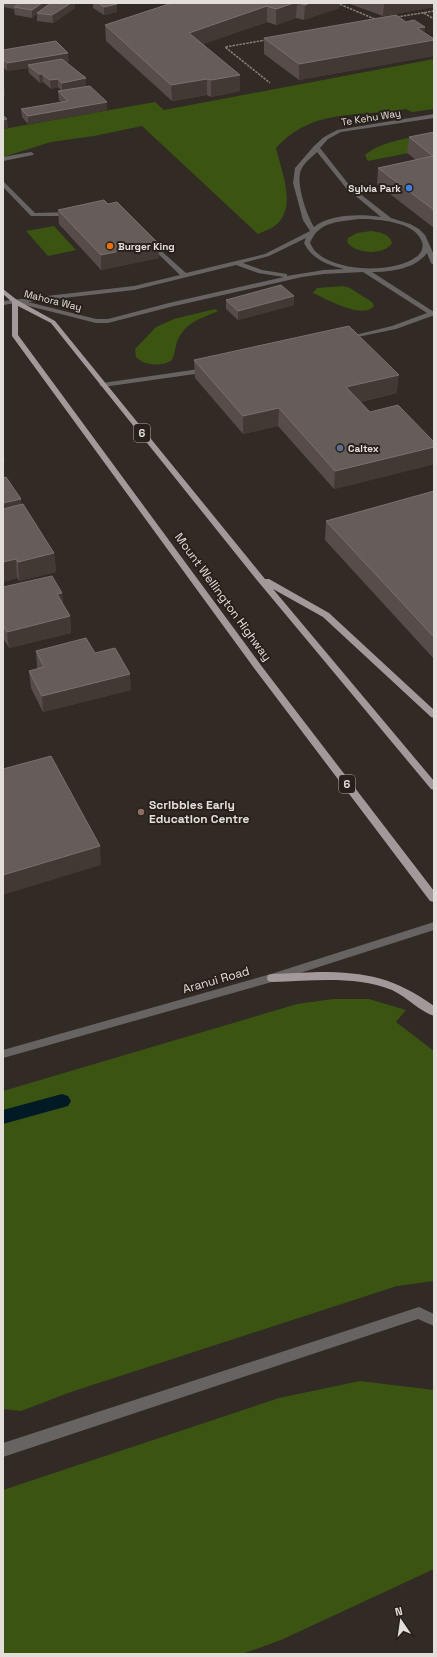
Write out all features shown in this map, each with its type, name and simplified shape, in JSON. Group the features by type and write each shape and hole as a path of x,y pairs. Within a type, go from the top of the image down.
{"main road":[{"name":"6","path":"3,291 15,301 53,322 259,577 434,787"},
{"name":"Mount Wellington Highway","path":"15,301 14,336 260,670 434,898"},
{"path":"259,577 326,615 434,715"},
{"path":"272,978 348,977 372,980 398,988 434,1012"}],"street":[{"name":"Te Kehu Way","path":"426,241 426,248 423,254 416,260 406,265 393,268 364,270 342,268 324,261 311,252 307,243 312,232 306,220 296,183 298,168 316,147 326,138 339,131 434,116"},
{"path":"316,147 348,187 388,219"},
{"path":"3,159 31,154"},
{"path":"3,183 33,215 63,215 77,213"},
{"path":"312,232 332,221 345,218 359,217 388,219 410,226 417,231 426,241 434,263"},
{"name":"Mahora Way","path":"15,301 134,288 267,255 312,232"},
{"path":"146,239 184,275"},
{"path":"238,263 251,270 265,274 299,276"},
{"name":"Te Kehu Way","path":"364,270 433,315"},
{"name":"Mahora Way","path":"15,301 96,321 108,321 168,305 299,276 324,272 364,270"},
{"path":"3,303 15,301"},
{"path":"336,341 394,328 433,315"},
{"path":"103,385 192,373 215,368"},
{"name":"Aranui Road","path":"3,1054 272,978 434,926"},
{"path":"3,1450 419,1313 434,1320"}],"path":[{"path":"337,3 377,20 370,21"},
{"path":"393,18 434,11"},
{"path":"424,12 434,19"},
{"path":"270,83 225,47 271,39"}],"green space":[{"path":"434,59 434,109 412,112 406,109 336,116 305,126 290,135 276,148 286,188 286,208 283,216 277,224 258,234 142,126 94,136 51,142 3,157 3,129 155,102 164,110"},
{"path":"434,133 434,148 368,161 365,155 380,146 389,143"},
{"path":"54,226 76,250 48,256 26,231"},
{"path":"371,231 381,233 389,237 392,243 383,250 370,252 356,249 347,242 348,238 357,233"},
{"path":"343,286 350,288 372,302 374,306 369,310 353,310 313,293 317,288"},
{"path":"215,309 218,311 199,319 184,330 177,342 172,360 163,364 149,364 136,357 135,349 156,327 174,319"},
{"path":"333,999 369,999 406,1010 396,1022 434,1051 434,1281 397,1286 71,1392 21,1411 3,1409 3,1091 297,1004"},
{"path":"360,1381 434,1390 434,1569 281,1640 242,1654 3,1654 3,1490 279,1398"}],"building":[{"path":"20,3 42,3 32,10 14,7"},
{"path":"51,3 71,3 52,15 37,13"},
{"path":"98,3 115,3 117,4 104,7"},
{"path":"172,3 294,3 276,9 267,6 189,33 240,75 171,85 105,25"},
{"path":"299,3 310,3 305,5"},
{"path":"396,15 406,22 414,20 425,27 417,28 434,40 299,64 264,38"},
{"path":"56,41 68,53 7,63 3,59 3,50"},
{"path":"62,59 86,78 62,83 58,79 50,80 42,74 39,74 28,65"},
{"path":"90,86 107,102 28,116 21,109 68,101 58,91"},
{"path":"434,132 434,210 378,168 433,156 409,137"},
{"path":"104,200 108,204 117,202 158,243 101,255 58,210"},
{"path":"281,285 294,296 238,311 226,300"},
{"path":"349,326 399,375 346,387 370,412 398,405 434,442 434,447 335,471 279,408 243,416 194,360"},
{"path":"6,477 21,499 3,503 3,478"},
{"path":"434,491 434,637 326,521"},
{"path":"23,504 54,553 18,562 16,559 3,562 3,509"},
{"path":"52,576 62,593 57,594 70,616 7,632 3,625 3,587"},
{"path":"86,638 95,653 115,648 130,674 42,696 29,671 44,667 36,651"},
{"path":"51,756 100,846 3,875 3,769"}],"waterway":[{"path":"3,1117 62,1101"}],"place":[{"name":"Sylvia Park","path":"409,188"},
{"name":"Burger King","path":"110,246"},
{"name":"Caltex","path":"340,448"},
{"name":"Scribbles Early Education Centre","path":"141,812"}]}
